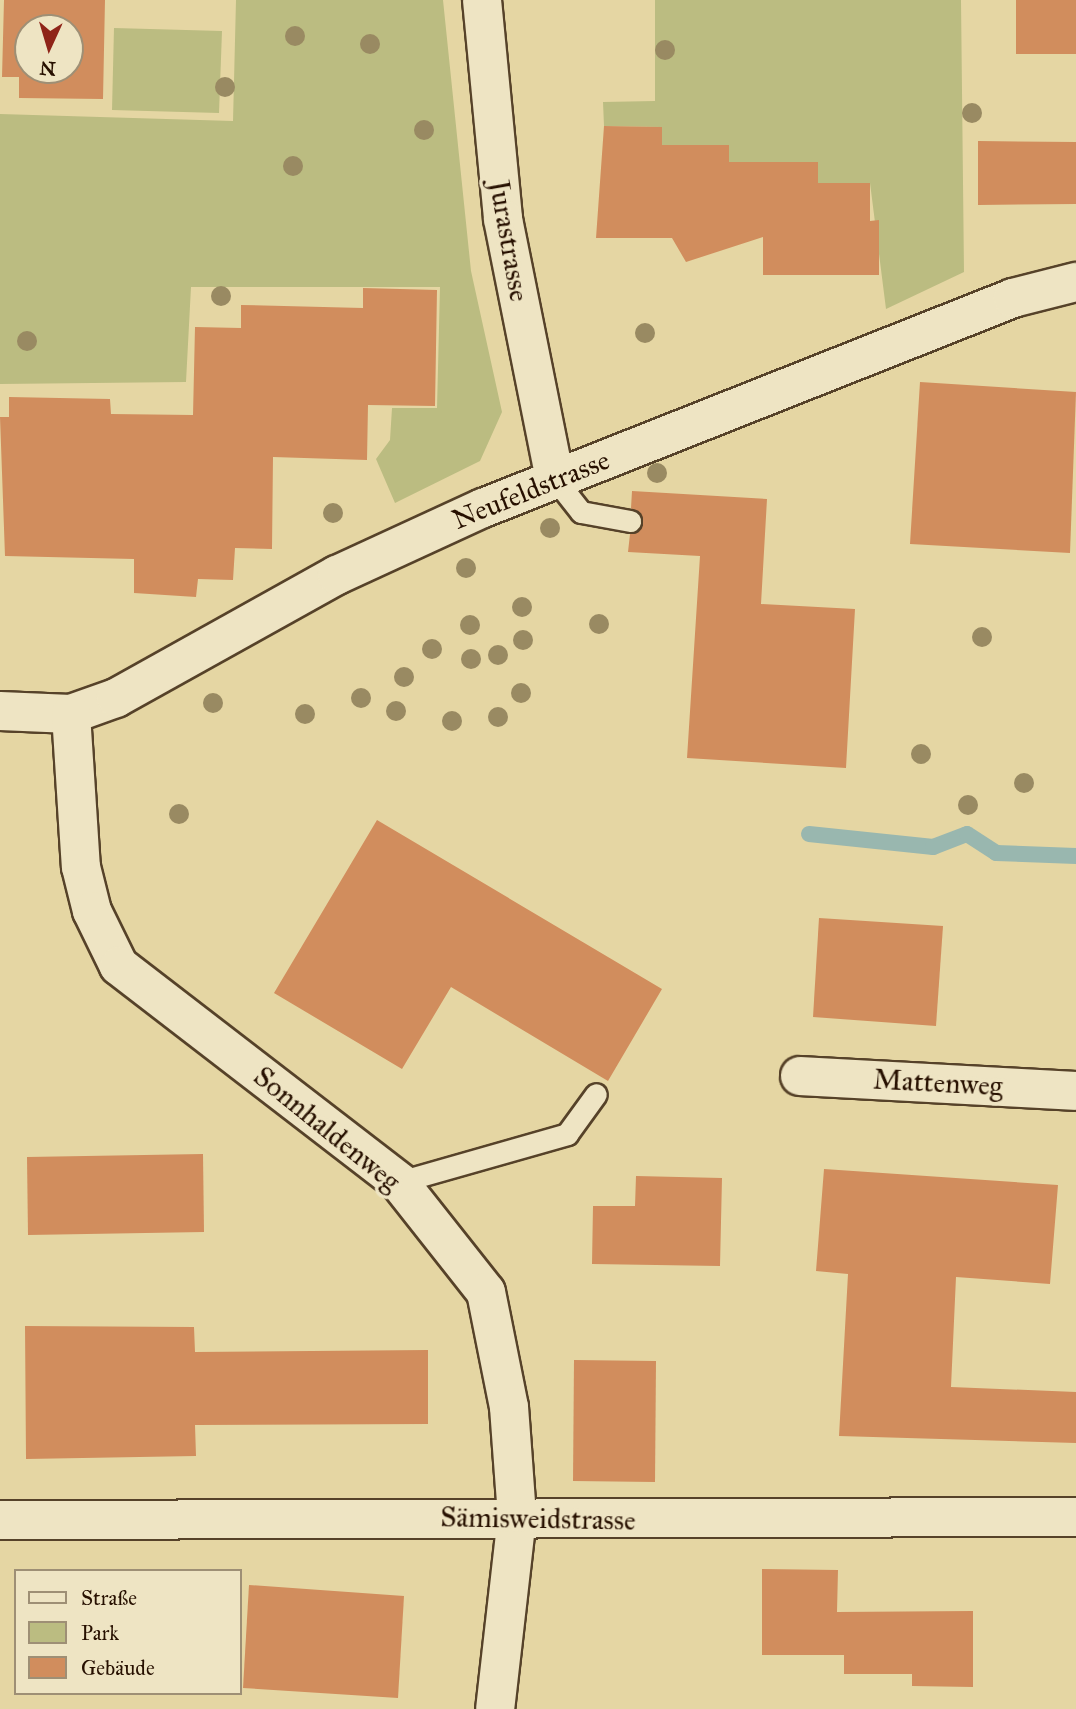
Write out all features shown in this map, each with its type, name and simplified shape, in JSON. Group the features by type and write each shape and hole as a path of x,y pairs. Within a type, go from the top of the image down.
{"street":[{"name":"Jurastrasse","path":"482,0 503,219 555,479"},
{"name":"Neufeldstrasse","path":"0,711 71,714 116,698 337,575 555,479 1013,298 1076,282"},
{"name":"Sonnhaldenweg","path":"71,714 81,867 92,911 119,966 399,1182 486,1292 509,1407 517,1517 495,1709"},
{"name":"Mattenweg","path":"800,1076 1076,1091"},
{"name":"Sämisweidstrasse","path":"0,1520 1076,1517"}],"lane":[{"path":"555,479 581,512 630,521"},
{"path":"399,1182 567,1134 596,1094"}],"green space":[{"path":"236,0 443,0 471,271 502,412 480,461 395,503 376,459 390,440 392,408 437,408 440,287 191,287 186,382 0,384 0,114 233,121"},
{"path":"655,0 961,0 964,272 886,309 870,183 818,183 817,162 729,162 729,145 662,145 661,127 604,126 603,102 655,101"},
{"path":"114,28 222,31 219,113 112,110"}],"building":[{"path":"4,0 105,0 103,99 19,98 19,84 84,84 84,14 14,14 14,77 2,77"},
{"path":"1016,0 1076,0 1076,54 1016,54"},
{"path":"604,126 662,127 662,145 729,145 729,162 818,162 818,183 870,183 870,221 879,220 879,275 763,275 763,237 686,262 672,238 596,238"},
{"path":"978,141 1076,142 1076,204 978,205"},
{"path":"363,288 437,290 435,406 368,405 367,460 273,457 272,549 235,548 233,580 198,579 196,597 134,593 134,559 5,556 0,417 9,417 9,397 110,399 111,414 193,415 195,327 241,328 241,305 363,308"},
{"path":"920,382 1076,392 1070,553 910,544"},
{"path":"632,491 767,499 761,604 855,609 846,768 687,758 700,556 628,552 630,534 643,523 631,508"},
{"path":"377,820 662,989 608,1081 451,987 402,1069 274,993"},
{"path":"819,918 943,926 936,1026 813,1017"},
{"path":"203,1154 204,1232 28,1235 27,1157"},
{"path":"824,1169 1058,1185 1050,1284 956,1277 951,1387 1076,1392 1076,1443 839,1436 848,1274 816,1271"},
{"path":"636,1176 722,1178 720,1266 592,1264 593,1206 635,1206"},
{"path":"25,1326 194,1327 195,1352 428,1350 428,1424 195,1425 196,1456 26,1459"},
{"path":"574,1360 656,1361 655,1482 573,1481"},
{"path":"762,1569 838,1570 837,1612 973,1611 973,1687 912,1686 912,1674 844,1674 844,1655 762,1655"},
{"path":"249,1585 404,1596 398,1698 243,1688"}],"waterway":[{"path":"809,834 933,847 967,834 996,853 1076,856"}]}
